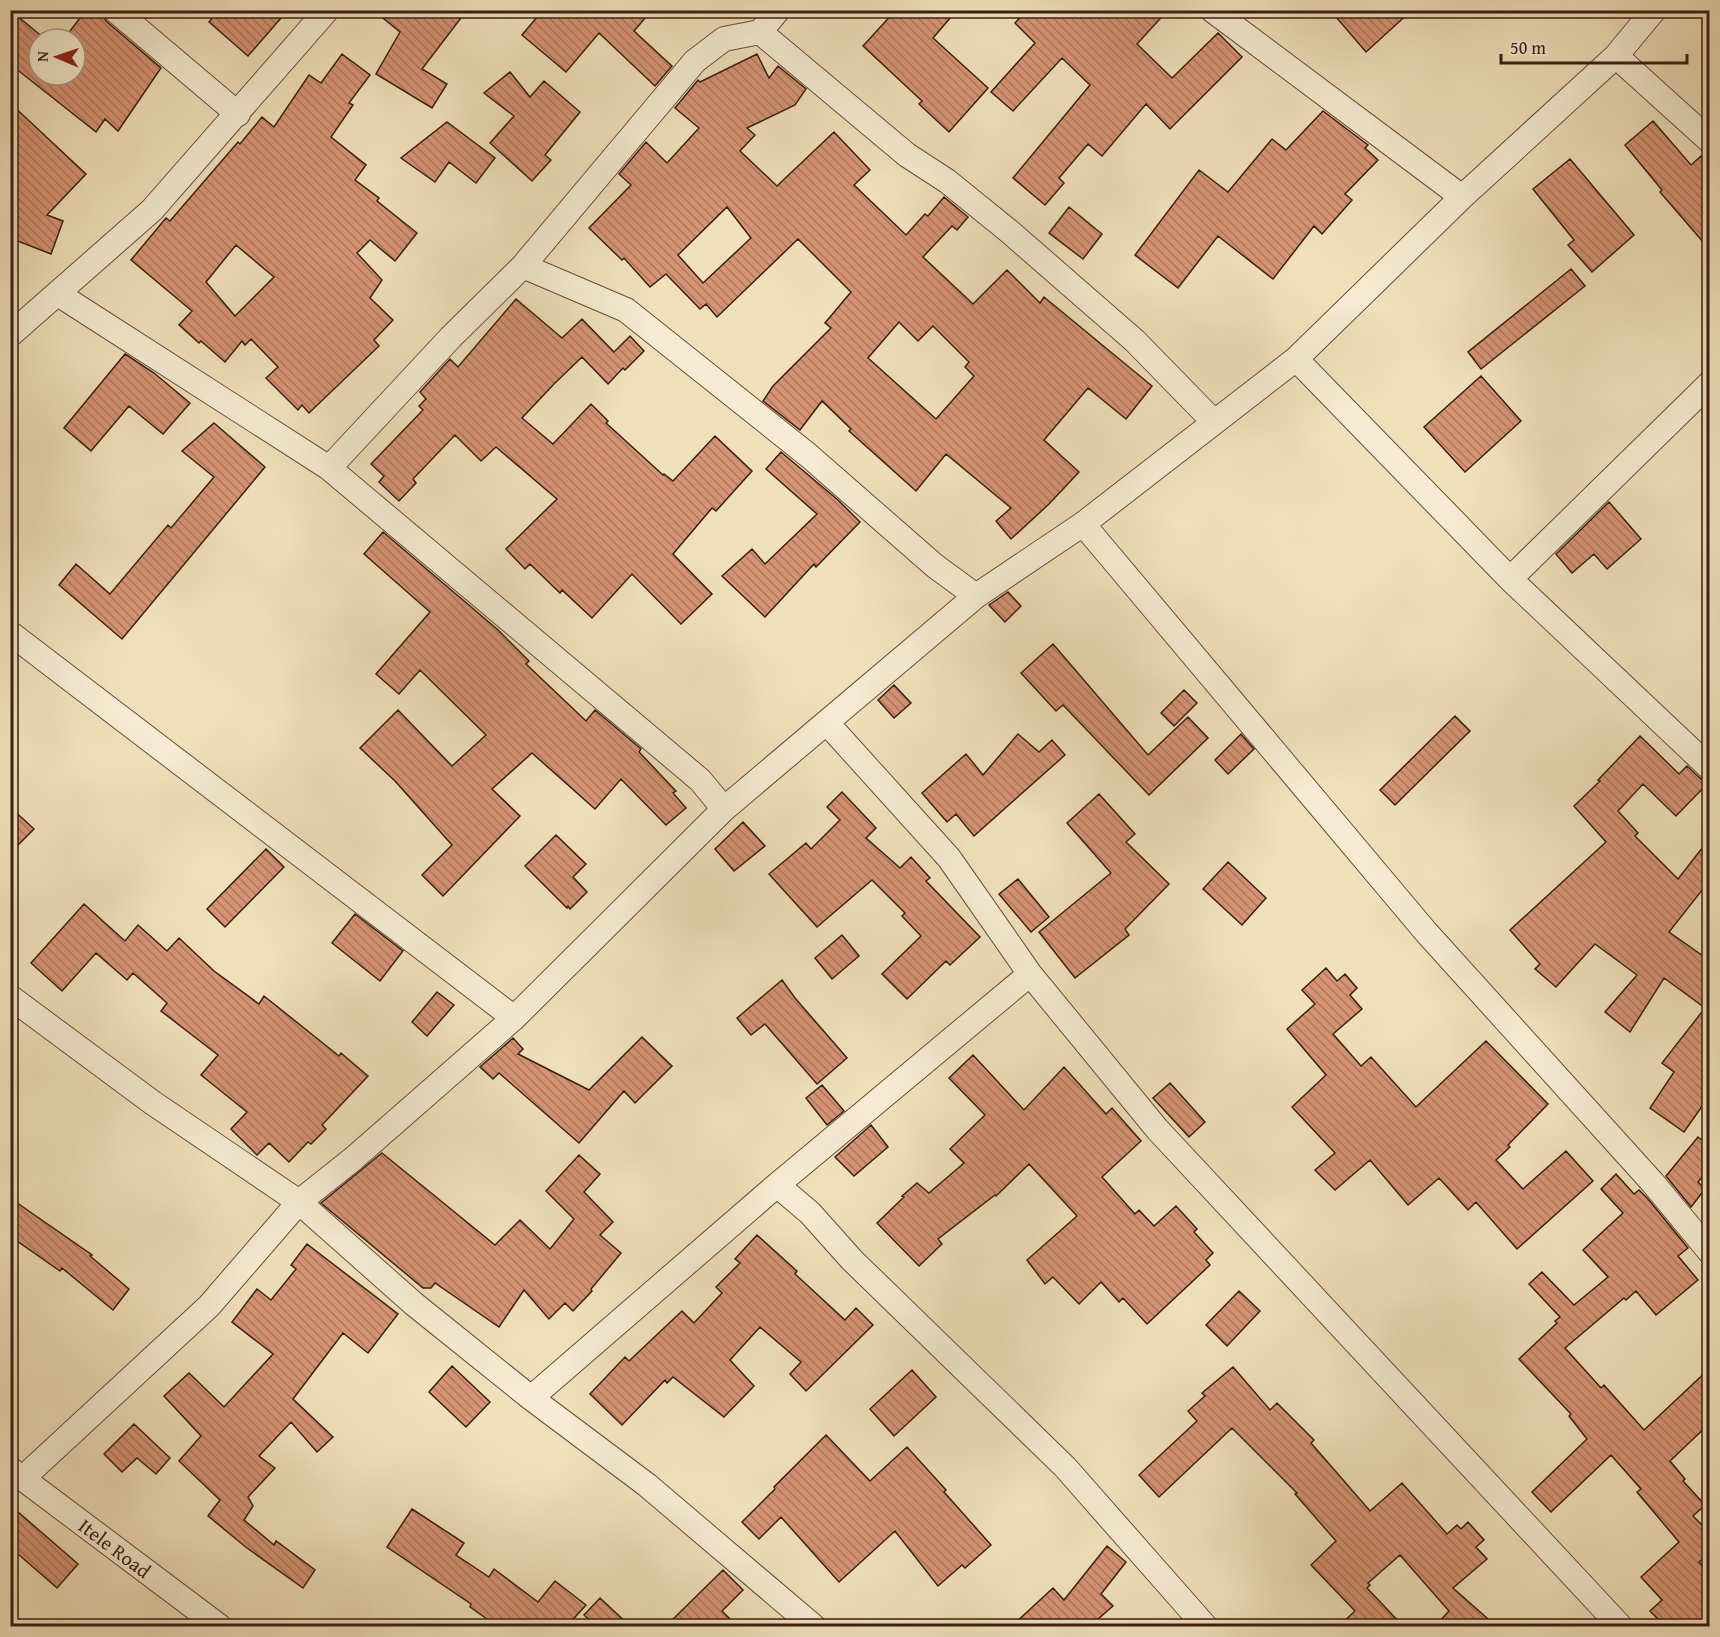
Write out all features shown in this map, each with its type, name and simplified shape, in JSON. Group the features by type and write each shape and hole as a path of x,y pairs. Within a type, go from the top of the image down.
{"street":[{"path":"115,10 238,114"},
{"path":"10,335 152,210 327,10"},
{"path":"329,468 451,338 523,266 695,61 724,39 760,32 778,10"},
{"path":"1212,10 1462,197"},
{"path":"17,1474 209,1306 299,1202 353,1160 514,1018 724,809 976,596 1083,524 1296,359 1462,197 1616,56 1654,10"},
{"path":"760,32 907,155 947,181 1010,232 1135,341 1214,423"},
{"path":"1616,56 1710,141"},
{"path":"523,266 626,310 808,455 935,566 976,596"},
{"path":"58,294 329,468 700,780 724,809"},
{"path":"1296,359 1510,579 1710,768"},
{"path":"1510,579 1710,383"},
{"path":"1083,524 1426,932 1653,1183 1710,1252"},
{"path":"10,633 514,1018"},
{"path":"827,723 949,858 1030,974 1157,1129 1620,1626"},
{"path":"531,1398 777,1185 1030,974"},
{"path":"10,997 153,1103 299,1202 414,1304 531,1398 647,1485 813,1626"},
{"path":"777,1185 810,1213 852,1260 1065,1467 1204,1626"},
{"name":"Itele Road","path":"17,1474 219,1626"}],"building":[{"path":"10,10 31,27 27,27 27,77 10,64"},
{"path":"86,10 101,11 106,21 161,68 118,131 105,119 96,132 39,87 87,87 87,27 73,27"},
{"path":"219,10 288,10 248,56 209,22"},
{"path":"373,10 467,10 422,69 447,84 432,108 376,74 400,32"},
{"path":"543,10 652,10 634,31 672,66 655,86 599,33 566,72 522,35"},
{"path":"896,10 957,10 933,38 988,88 949,132 919,104 922,101 863,46"},
{"path":"1027,10 1168,10 1137,44 1172,78 1218,33 1242,57 1170,129 1146,104 1102,156 1088,144 1059,178 1064,183 1045,205 1013,178 1090,85 1062,58 1013,111 991,92 1035,43 1015,23"},
{"path":"1330,10 1412,10 1366,52"},
{"path":"342,54 370,75 349,103 353,105 331,137 366,165 355,180 379,198 377,201 417,233 395,261 370,240 357,253 382,280 370,298 393,320 374,340 379,346 309,413 302,405 298,410 266,378 278,367 251,339 245,345 242,341 225,362 201,341 199,343 179,325 192,311 131,260 166,218 170,221 262,117 274,127 309,75 321,83","holes":["236,245 274,277 235,316 206,282"]},
{"path":"757,54 769,78 778,66 806,89 795,105 747,128 755,135 740,151 777,186 834,132 870,170 854,185 906,235 925,214 928,216 944,197 968,217 957,230 952,226 923,257 973,304 1007,270 1040,303 1044,297 1152,386 1126,419 1088,388 1044,440 1079,472 1011,539 996,521 1011,508 946,454 916,491 849,431 851,429 822,401 800,430 763,401 773,386 831,328 825,323 851,292 798,239 717,317 706,304 700,309 666,274 650,287 624,258 622,260 589,228 631,185 619,174 646,142 667,163 699,128 675,108 698,80 700,82","holes":["727,207 751,238 703,283 678,255","899,322 918,341 933,326 969,362 965,367 974,376 936,419 868,358"]},
{"path":"510,72 530,97 544,81 580,112 545,155 551,160 532,181 490,143 514,116 484,93"},
{"path":"10,103 86,174 47,215 63,221 51,254 10,238"},
{"path":"1323,111 1368,145 1365,148 1378,160 1345,194 1352,200 1322,234 1314,226 1273,279 1218,236 1178,288 1135,255 1199,170 1228,192 1272,139 1286,150"},
{"path":"1653,121 1691,165 1701,156 1710,166 1710,250 1660,192 1662,190 1625,145"},
{"path":"447,122 495,158 476,183 449,162 435,182 401,158"},
{"path":"1570,159 1634,235 1592,272 1568,245 1574,240 1533,189"},
{"path":"1069,207 1102,234 1083,259 1049,233"},
{"path":"1571,269 1585,286 1481,369 1468,352"},
{"path":"516,299 562,338 582,319 614,352 630,336 644,351 608,384 582,357 554,384 522,418 553,444 591,404 608,421 606,423 663,475 673,481 715,436 752,471 716,511 712,508 673,554 712,594 681,624 632,574 592,618 562,590 560,593 530,564 525,569 506,549 557,499 496,447 481,461 455,435 413,479 416,483 399,501 379,482 384,476 371,464 423,410 419,406 426,399 420,392 450,359 458,367"},
{"path":"125,354 154,373 190,403 163,434 129,406 91,451 64,428"},
{"path":"1481,376 1521,421 1465,472 1424,427"},
{"path":"214,423 265,467 122,639 59,585 76,564 110,594 168,525 171,528 214,477 182,451"},
{"path":"781,452 838,500 860,522 816,567 814,564 765,617 722,576 752,549 765,564 817,514 766,469"},
{"path":"1609,502 1641,539 1607,569 1594,554 1572,573 1556,554"},
{"path":"383,532 497,629 529,661 526,664 586,721 595,710 641,749 639,752 676,791 673,793 686,808 666,825 621,779 595,809 532,753 492,789 520,816 443,896 422,875 452,845 395,781 360,748 398,710 452,766 486,735 420,670 399,694 376,674 430,612 364,554"},
{"path":"1008,592 1021,606 1005,622 989,605"},
{"path":"1053,644 1148,755 1188,717 1208,738 1149,795 1063,705 1056,711 1021,673"},
{"path":"894,685 911,703 894,718 878,700"},
{"path":"1184,690 1197,703 1174,726 1161,713"},
{"path":"1455,716 1470,731 1395,805 1380,790"},
{"path":"1018,734 1039,752 1052,740 1065,755 974,836 956,814 947,822 922,793 966,754 983,775"},
{"path":"1241,734 1254,749 1228,774 1215,760"},
{"path":"1640,736 1679,774 1687,766 1701,779 1709,782 1676,816 1643,784 1618,811 1638,833 1635,836 1678,879 1710,838 1710,880 1669,932 1710,961 1710,1095 1684,1132 1650,1108 1674,1072 1662,1063 1705,1008 1664,978 1630,1032 1605,1012 1637,975 1595,944 1556,987 1535,969 1540,964 1510,930 1606,842 1574,806"},
{"path":"842,792 876,828 866,838 900,868 911,857 930,878 926,881 980,937 950,965 946,961 907,999 882,974 921,936 902,916 905,913 872,880 817,927 769,874 806,843 811,849 840,820 827,807"},
{"path":"1099,794 1135,834 1126,842 1169,884 1125,929 1129,935 1075,978 1039,932 1111,873 1067,823"},
{"path":"10,807 34,829 10,853"},
{"path":"743,822 765,846 734,871 715,849"},
{"path":"556,835 586,864 573,877 587,892 570,909 525,866"},
{"path":"266,849 284,867 225,927 207,909"},
{"path":"1228,862 1266,898 1242,925 1203,889"},
{"path":"1018,879 1049,917 1031,932 999,894"},
{"path":"84,904 125,941 138,925 167,951 179,938 214,971 259,1004 264,996 339,1056 341,1053 368,1076 322,1125 326,1129 311,1144 308,1142 289,1162 269,1143 257,1155 231,1129 247,1112 201,1075 218,1055 161,1011 167,1003 133,973 127,980 96,953 62,991 31,963"},
{"path":"355,914 403,951 380,981 332,943"},
{"path":"842,935 859,956 832,979 815,958"},
{"path":"1326,968 1337,981 1345,974 1357,988 1350,995 1362,1009 1333,1034 1361,1066 1371,1057 1416,1107 1486,1041 1548,1104 1496,1160 1523,1189 1566,1151 1593,1181 1517,1249 1476,1202 1468,1210 1439,1178 1408,1205 1370,1160 1335,1190 1315,1170 1335,1153 1292,1107 1326,1075 1287,1029 1315,1004 1302,990"},
{"path":"782,980 847,1058 817,1084 765,1024 751,1035 737,1018"},
{"path":"437,992 454,1005 427,1036 412,1022"},
{"path":"642,1037 672,1066 635,1103 624,1091 579,1143 499,1073 493,1079 480,1067 513,1038 523,1049 518,1054 589,1090"},
{"path":"973,1055 1024,1110 1064,1067 1106,1114 1112,1108 1141,1141 1102,1177 1135,1214 1139,1210 1154,1226 1176,1206 1197,1229 1194,1232 1213,1253 1206,1260 1210,1265 1147,1324 1123,1298 1119,1302 1101,1282 1079,1304 1053,1277 1045,1284 1027,1260 1077,1216 1029,1164 996,1196 938,1239 942,1244 919,1266 877,1223 917,1183 929,1193 964,1163 950,1149 985,1115 949,1078"},
{"path":"1170,1083 1205,1122 1189,1137 1153,1098"},
{"path":"822,1085 844,1111 827,1125 806,1098"},
{"path":"871,1125 888,1147 854,1176 835,1157"},
{"path":"1698,1137 1710,1146 1710,1168 1698,1182 1705,1189 1691,1207 1666,1176"},
{"path":"382,1153 495,1245 520,1220 550,1249 574,1219 546,1191 579,1155 600,1174 584,1192 613,1222 600,1235 621,1253 591,1289 592,1291 573,1311 565,1303 549,1319 524,1290 499,1327 435,1283 431,1288 423,1288 321,1203"},
{"path":"1616,1174 1634,1194 1639,1190 1648,1199 1688,1248 1678,1256 1698,1280 1656,1315 1636,1291 1626,1300 1624,1298 1565,1348 1601,1388 1604,1385 1644,1430 1710,1368 1710,1423 1670,1461 1685,1479 1683,1481 1705,1505 1693,1516 1710,1533 1710,1553 1699,1562 1710,1573 1710,1626 1665,1626 1650,1611 1662,1600 1641,1577 1679,1542 1637,1492 1641,1489 1611,1455 1551,1512 1532,1492 1587,1439 1569,1416 1571,1414 1519,1359 1557,1323 1555,1321 1560,1317 1529,1284 1542,1272 1574,1305 1608,1277 1583,1250 1623,1213 1601,1189"},
{"path":"10,1198 92,1255 90,1256 129,1289 113,1310 62,1268 60,1271 10,1236"},
{"path":"757,1235 797,1271 795,1274 845,1320 856,1308 873,1325 806,1391 790,1374 801,1362 760,1327 730,1360 754,1386 724,1417 673,1377 667,1383 665,1380 622,1425 590,1394 625,1357 629,1361 682,1311 694,1323 722,1293 716,1287 740,1263 735,1259"},
{"path":"307,1244 398,1314 368,1353 343,1333 293,1399 333,1437 317,1452 291,1422 259,1456 275,1468 248,1497 253,1506 244,1520 274,1545 276,1541 315,1570 303,1588 247,1548 208,1516 220,1500 179,1461 201,1436 164,1396 189,1373 224,1407 273,1354 232,1322 257,1289 271,1300 296,1269 291,1265"},
{"path":"1239,1291 1260,1311 1227,1346 1206,1325"},
{"path":"452,1366 490,1402 466,1427 429,1392"},
{"path":"1233,1367 1270,1410 1277,1403 1314,1440 1311,1443 1370,1511 1402,1483 1447,1534 1457,1525 1461,1529 1468,1522 1484,1540 1476,1547 1487,1559 1453,1588 1496,1626 1435,1626 1449,1611 1400,1555 1368,1583 1370,1585 1367,1588 1403,1626 1339,1626 1355,1611 1311,1565 1336,1541 1295,1494 1297,1493 1232,1428 1159,1497 1139,1475 1197,1421 1188,1411 1205,1396 1202,1393"},
{"path":"912,1370 936,1397 894,1436 870,1409"},
{"path":"134,1424 170,1458 156,1474 137,1458 122,1472 104,1454"},
{"path":"826,1435 870,1481 907,1447 991,1545 965,1568 962,1565 938,1586 895,1531 839,1582 781,1517 759,1539 742,1522"},
{"path":"10,1505 78,1564 57,1588 10,1547"},
{"path":"412,1509 464,1543 456,1555 489,1577 494,1569 538,1602 555,1581 586,1605 567,1626 480,1626 487,1619 470,1607 471,1604 387,1547"},
{"path":"1107,1546 1126,1562 1101,1594 1113,1606 1090,1626 1012,1626 1053,1588 1064,1600"},
{"path":"723,1570 743,1590 722,1611 737,1626 666,1626"},
{"path":"600,1598 630,1626 596,1626 584,1615"}]}
